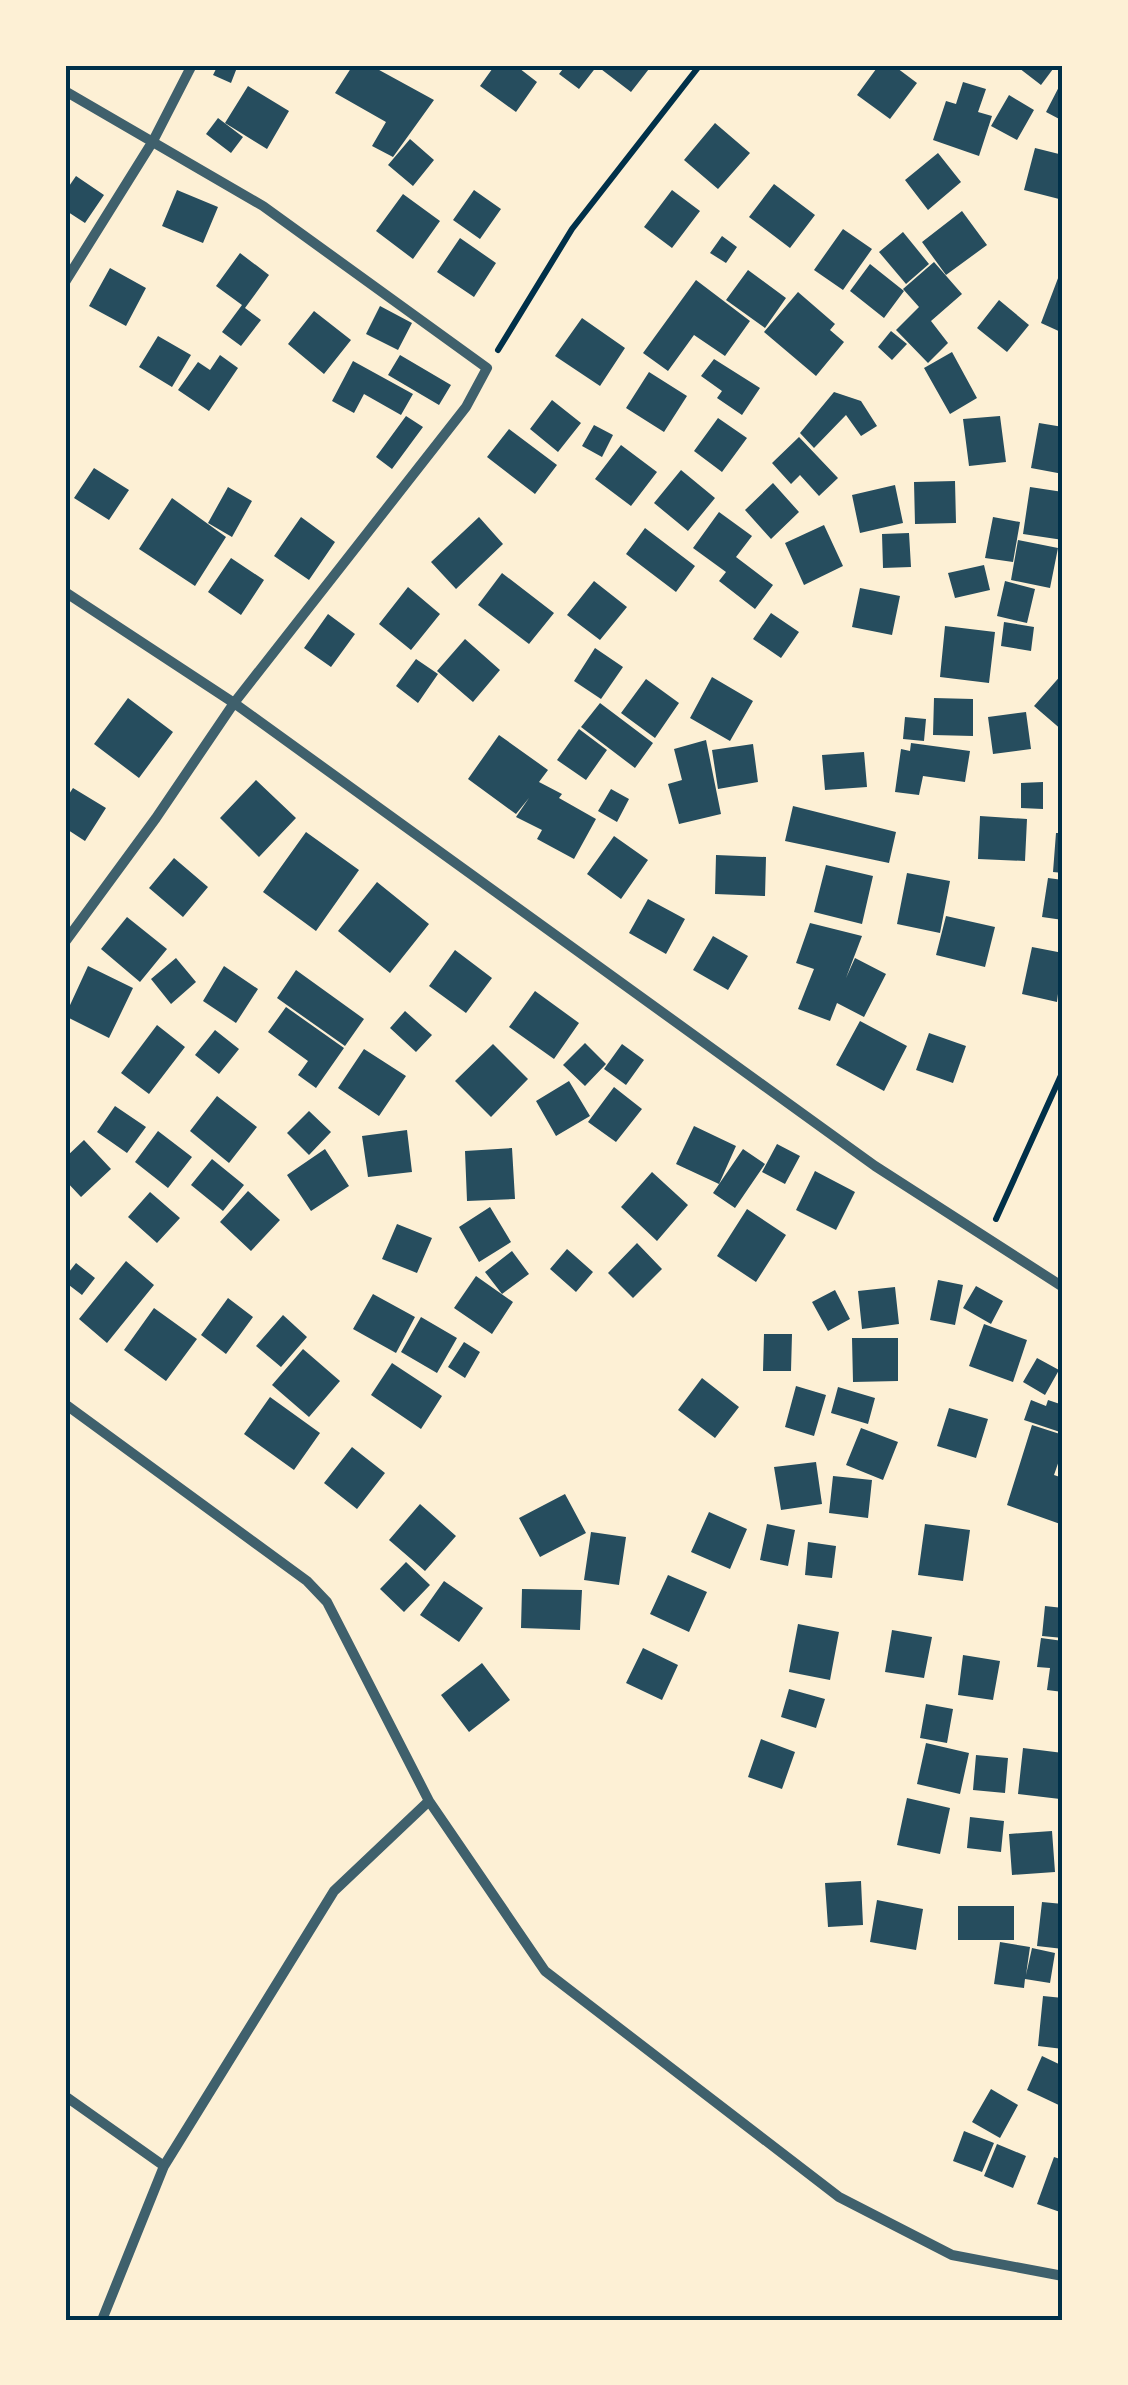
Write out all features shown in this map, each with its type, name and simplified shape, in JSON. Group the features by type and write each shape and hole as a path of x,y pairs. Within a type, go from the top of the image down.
{"street":[{"path":"65,282 153,141 192,65"},
{"path":"65,91 264,206 487,368 466,407 234,703 65,942"},
{"path":"65,592 234,703 875,1166 1063,1288"},
{"path":"65,1404 307,1581 328,1602 429,1801 545,1971 839,2197 952,2255 1063,2276"},
{"path":"102,2320 164,2166 334,1891 429,1801"},
{"path":"65,2096 164,2166"}],"path":[{"path":"487,368 572,229 700,65"},
{"path":"987,1238 1063,1071"}],"building":[{"path":"218,65 238,65 231,83 213,75"},
{"path":"353,65 370,65 434,100 393,157 372,146 386,122 335,93"},
{"path":"495,65 515,65 537,82 516,112 480,86"},
{"path":"566,65 652,65 631,92 597,66 579,89 559,74"},
{"path":"879,65 893,65 917,83 890,119 857,95"},
{"path":"1015,65 1056,65 1041,85"},
{"path":"1063,79 1063,121 1046,112"},
{"path":"963,82 986,89 978,112 992,116 979,156 933,140 946,101 956,104"},
{"path":"248,86 289,111 267,149 225,123"},
{"path":"1009,95 1034,110 1017,140 991,126"},
{"path":"218,118 243,137 231,153 206,134"},
{"path":"715,123 750,153 718,189 684,160"},
{"path":"410,139 434,160 413,186 388,165"},
{"path":"1035,148 1063,155 1063,200 1024,190"},
{"path":"938,153 961,182 928,210 905,180"},
{"path":"76,176 104,195 85,223 65,210 65,192"},
{"path":"774,184 815,215 790,248 749,217"},
{"path":"177,190 218,207 203,243 162,226"},
{"path":"474,190 501,209 480,239 453,220"},
{"path":"672,190 700,211 672,248 644,227"},
{"path":"403,194 440,221 413,259 376,231"},
{"path":"962,211 987,245 946,275 922,242"},
{"path":"843,229 872,249 843,290 814,270"},
{"path":"903,232 929,264 906,284 879,252"},
{"path":"722,236 737,247 726,263 710,253"},
{"path":"460,238 496,263 474,297 437,272"},
{"path":"240,253 269,275 245,308 261,320 241,346 222,332 242,305 216,286"},
{"path":"934,262 962,294 931,321 948,343 928,363 896,330 919,307 903,289"},
{"path":"870,264 904,291 884,318 850,291"},
{"path":"1063,265 1063,333 1041,323"},
{"path":"110,268 146,288 126,326 89,306"},
{"path":"748,270 786,298 765,328 726,300"},
{"path":"696,280 750,321 725,356 694,335 668,371 643,353"},
{"path":"798,292 835,324 830,330 844,342 816,376 764,332"},
{"path":"999,300 1029,325 1007,352 977,328"},
{"path":"380,306 412,323 398,350 366,334"},
{"path":"314,311 351,340 324,374 288,344"},
{"path":"582,318 625,348 600,386 555,356"},
{"path":"891,331 907,344 892,360 878,347"},
{"path":"158,336 191,355 172,387 139,367"},
{"path":"952,352 977,398 950,414 924,368"},
{"path":"220,355 238,368 209,411 178,390 198,362 210,370"},
{"path":"400,355 451,385 439,405 388,375"},
{"path":"714,359 760,388 742,415 717,398 722,391 701,376"},
{"path":"353,361 413,394 401,415 364,394 354,413 332,401"},
{"path":"649,372 687,396 664,432 626,408"},
{"path":"834,392 861,401 877,426 861,436 846,415 814,448 800,433"},
{"path":"552,400 581,423 558,452 530,429"},
{"path":"406,416 423,427 392,469 376,457"},
{"path":"1000,416 1006,462 969,466 963,419"},
{"path":"718,418 747,438 722,472 694,451"},
{"path":"1039,423 1063,427 1063,474 1031,468"},
{"path":"594,425 613,435 602,457 582,446"},
{"path":"509,429 557,465 535,494 487,457"},
{"path":"799,437 838,478 819,496 800,475 791,484 772,463"},
{"path":"621,445 657,472 631,506 595,479"},
{"path":"94,468 129,490 109,520 74,498"},
{"path":"681,470 715,498 688,531 654,503"},
{"path":"955,481 956,523 915,524 914,482"},
{"path":"773,483 799,512 771,539 745,510"},
{"path":"895,485 903,523 860,533 852,495"},
{"path":"228,487 252,501 232,537 208,523"},
{"path":"1030,487 1063,492 1063,540 1023,534"},
{"path":"172,498 226,537 195,586 139,549"},
{"path":"719,512 752,536 736,557 773,585 755,609 719,581 726,572 693,548"},
{"path":"301,517 335,542 309,580 274,556"},
{"path":"479,517 503,544 456,589 431,562"},
{"path":"993,517 1020,522 1013,562 985,558"},
{"path":"824,525 843,566 804,585 785,543"},
{"path":"645,528 695,566 676,592 626,554"},
{"path":"909,533 911,567 883,568 882,534"},
{"path":"1018,540 1058,548 1050,588 1011,580"},
{"path":"231,558 264,580 241,615 208,592"},
{"path":"984,565 990,590 955,598 948,573"},
{"path":"502,573 554,613 529,644 478,605"},
{"path":"594,581 627,607 600,640 567,615"},
{"path":"1005,581 1035,589 1027,623 997,616"},
{"path":"408,587 440,614 411,650 379,624"},
{"path":"860,588 900,596 892,635 852,627"},
{"path":"771,613 799,632 781,658 753,639"},
{"path":"328,614 355,634 331,667 304,648"},
{"path":"1004,622 1034,627 1031,651 1001,646"},
{"path":"945,626 995,632 989,683 940,677"},
{"path":"465,639 500,670 473,702 437,671"},
{"path":"595,648 623,667 601,699 574,681"},
{"path":"416,659 438,674 418,703 396,686"},
{"path":"1063,673 1063,731 1034,706"},
{"path":"712,677 753,701 730,741 690,718"},
{"path":"646,679 679,703 655,738 621,713"},
{"path":"128,698 173,732 139,778 94,744"},
{"path":"934,698 973,699 973,736 933,735"},
{"path":"600,703 653,743 635,768 581,727"},
{"path":"1026,712 1031,749 993,754 988,717"},
{"path":"905,717 926,719 924,741 903,739"},
{"path":"579,729 607,750 586,780 557,760"},
{"path":"499,735 548,770 539,782 596,819 574,859 537,839 542,830 516,817 529,798 516,814 468,779"},
{"path":"706,740 721,814 679,824 668,784 682,780 674,749"},
{"path":"911,743 970,751 965,782 923,776 919,795 895,792 901,749 910,751"},
{"path":"753,744 758,782 718,789 712,750"},
{"path":"864,752 867,787 825,790 822,755"},
{"path":"256,780 296,818 259,857 220,818"},
{"path":"1043,782 1043,809 1021,808 1021,783"},
{"path":"73,788 106,808 85,841 65,828 65,800"},
{"path":"611,789 629,799 617,822 598,811"},
{"path":"793,806 896,832 889,863 785,841"},
{"path":"980,816 1027,819 1025,861 978,859"},
{"path":"306,832 359,870 316,931 263,892"},
{"path":"1056,833 1063,833 1063,873 1053,872"},
{"path":"614,836 648,860 621,899 587,874"},
{"path":"716,855 766,857 765,896 715,894"},
{"path":"174,858 208,887 183,917 149,888"},
{"path":"826,865 873,876 862,924 814,912"},
{"path":"907,873 950,881 940,933 897,924"},
{"path":"1048,878 1063,880 1063,920 1042,917"},
{"path":"377,882 429,924 390,973 338,931"},
{"path":"648,899 685,919 666,954 629,933"},
{"path":"946,916 995,927 985,967 936,955"},
{"path":"127,917 167,949 140,982 101,949"},
{"path":"810,923 862,936 846,978 855,958 886,974 864,1017 837,1003 830,1021 798,1009 814,969 796,963"},
{"path":"713,936 748,956 728,990 693,970"},
{"path":"1032,947 1063,953 1057,1002 1022,994"},
{"path":"455,950 492,978 466,1013 429,986"},
{"path":"176,958 196,982 171,1004 151,979"},
{"path":"88,966 133,988 109,1038 65,1016"},
{"path":"224,966 258,989 236,1023 203,1001"},
{"path":"296,970 364,1019 345,1046 277,998"},
{"path":"535,991 579,1023 554,1059 509,1027"},
{"path":"286,1007 344,1048 316,1088 298,1075 308,1061 268,1032"},
{"path":"405,1011 432,1035 416,1052 390,1028"},
{"path":"860,1021 907,1046 884,1091 836,1065"},
{"path":"157,1025 185,1047 149,1094 121,1073"},
{"path":"215,1030 239,1049 219,1074 195,1055"},
{"path":"929,1033 966,1046 953,1083 916,1070"},
{"path":"585,1043 606,1064 585,1086 563,1065"},
{"path":"493,1044 528,1079 491,1117 455,1081"},
{"path":"622,1044 644,1060 626,1085 604,1069"},
{"path":"364,1049 406,1076 379,1116 338,1088"},
{"path":"569,1081 590,1116 556,1136 536,1101"},
{"path":"614,1087 642,1109 616,1142 588,1122"},
{"path":"217,1096 257,1127 229,1163 190,1131"},
{"path":"115,1106 146,1127 127,1153 97,1132"},
{"path":"309,1111 331,1132 309,1155 287,1133"},
{"path":"694,1126 736,1146 719,1184 676,1164"},
{"path":"407,1130 412,1172 368,1177 362,1136"},
{"path":"158,1131 192,1157 168,1188 135,1162"},
{"path":"84,1140 111,1169 81,1197 65,1180 65,1158"},
{"path":"777,1144 800,1156 785,1184 762,1172"},
{"path":"512,1148 515,1199 467,1201 465,1151"},
{"path":"325,1149 349,1186 311,1211 287,1175"},
{"path":"743,1149 765,1164 735,1208 713,1193"},
{"path":"212,1159 244,1185 223,1211 191,1185"},
{"path":"815,1171 855,1192 836,1230 796,1210"},
{"path":"652,1172 688,1205 657,1241 621,1207"},
{"path":"248,1191 280,1220 251,1251 220,1222"},
{"path":"150,1192 180,1218 157,1243 128,1217"},
{"path":"490,1207 511,1242 479,1262 459,1227"},
{"path":"747,1209 786,1235 756,1282 717,1256"},
{"path":"397,1224 432,1238 417,1273 382,1259"},
{"path":"637,1243 662,1269 633,1298 608,1273"},
{"path":"567,1249 593,1272 576,1292 550,1269"},
{"path":"512,1251 529,1274 502,1294 485,1272"},
{"path":"126,1261 154,1285 107,1343 79,1319"},
{"path":"76,1263 95,1278 82,1295 65,1282"},
{"path":"476,1276 513,1302 492,1334 454,1308"},
{"path":"938,1280 963,1285 955,1325 930,1320"},
{"path":"976,1286 1003,1301 991,1324 963,1308"},
{"path":"895,1287 899,1324 862,1329 858,1291"},
{"path":"835,1290 850,1319 828,1331 812,1302"},
{"path":"373,1294 415,1317 396,1353 353,1329"},
{"path":"228,1298 253,1317 226,1354 201,1335"},
{"path":"154,1308 197,1339 166,1381 124,1350"},
{"path":"283,1315 307,1337 281,1367 256,1346"},
{"path":"421,1317 457,1338 437,1373 401,1352"},
{"path":"984,1324 1027,1340 1013,1382 969,1366"},
{"path":"764,1334 792,1334 791,1371 763,1371"},
{"path":"852,1338 898,1338 898,1381 853,1382"},
{"path":"464,1342 480,1352 465,1378 448,1367"},
{"path":"303,1349 340,1381 309,1417 272,1385"},
{"path":"1037,1358 1059,1370 1045,1395 1023,1382"},
{"path":"392,1363 442,1396 421,1429 371,1395"},
{"path":"702,1378 739,1407 715,1438 678,1410"},
{"path":"796,1386 826,1395 814,1436 785,1427"},
{"path":"838,1387 875,1398 868,1424 831,1413"},
{"path":"270,1397 320,1433 294,1470 244,1434"},
{"path":"1031,1400 1046,1406 1048,1400 1063,1405 1063,1433 1024,1420"},
{"path":"949,1408 988,1419 976,1458 937,1446"},
{"path":"1032,1425 1063,1435 1063,1449 1054,1475 1063,1478 1063,1525 1007,1505"},
{"path":"861,1428 898,1442 883,1480 846,1465"},
{"path":"352,1447 385,1473 357,1509 324,1483"},
{"path":"816,1462 822,1504 781,1510 774,1467"},
{"path":"833,1476 872,1480 868,1518 829,1513"},
{"path":"565,1494 586,1533 540,1557 519,1518"},
{"path":"420,1504 456,1536 425,1571 389,1540"},
{"path":"709,1512 747,1529 730,1569 691,1552"},
{"path":"767,1524 795,1530 788,1566 760,1560"},
{"path":"925,1524 970,1530 963,1581 918,1575"},
{"path":"591,1532 626,1537 619,1585 584,1580"},
{"path":"808,1542 836,1546 832,1578 805,1575"},
{"path":"406,1562 430,1585 404,1612 380,1589"},
{"path":"668,1575 707,1592 689,1632 650,1614"},
{"path":"444,1581 483,1608 459,1642 420,1615"},
{"path":"522,1589 582,1590 580,1630 521,1628"},
{"path":"1045,1606 1063,1608 1063,1638 1042,1636"},
{"path":"798,1624 839,1632 830,1680 789,1672"},
{"path":"892,1630 932,1637 924,1678 885,1672"},
{"path":"1041,1638 1063,1641 1063,1692 1047,1690 1050,1668 1037,1667"},
{"path":"643,1648 678,1665 662,1700 626,1683"},
{"path":"963,1655 1000,1661 993,1700 958,1695"},
{"path":"482,1663 510,1700 469,1732 441,1695"},
{"path":"789,1689 825,1699 816,1728 781,1717"},
{"path":"926,1704 953,1709 947,1743 920,1738"},
{"path":"761,1739 795,1752 782,1789 748,1777"},
{"path":"926,1743 969,1753 960,1794 917,1784"},
{"path":"1023,1748 1063,1753 1060,1799 1018,1794"},
{"path":"976,1755 1008,1758 1005,1793 973,1790"},
{"path":"907,1798 950,1808 940,1854 897,1845"},
{"path":"970,1817 1004,1821 1001,1852 967,1848"},
{"path":"1052,1831 1055,1872 1012,1875 1009,1834"},
{"path":"861,1881 863,1925 828,1927 825,1883"},
{"path":"877,1900 923,1909 916,1950 870,1942"},
{"path":"1042,1902 1063,1904 1063,1949 1037,1946"},
{"path":"958,1906 1014,1906 1014,1940 958,1940"},
{"path":"1000,1942 1030,1947 1026,1975 1032,1948 1055,1953 1050,1983 1025,1979 1024,1988 994,1984"},
{"path":"1043,1996 1063,1998 1063,2049 1038,2046"},
{"path":"1042,2056 1063,2066 1063,2107 1027,2090"},
{"path":"991,2089 1018,2105 1000,2138 972,2122"},
{"path":"964,2131 994,2143 982,2172 953,2161"},
{"path":"997,2144 1026,2156 1013,2188 984,2176"},
{"path":"1054,2157 1063,2160 1063,2213 1037,2204"}]}
